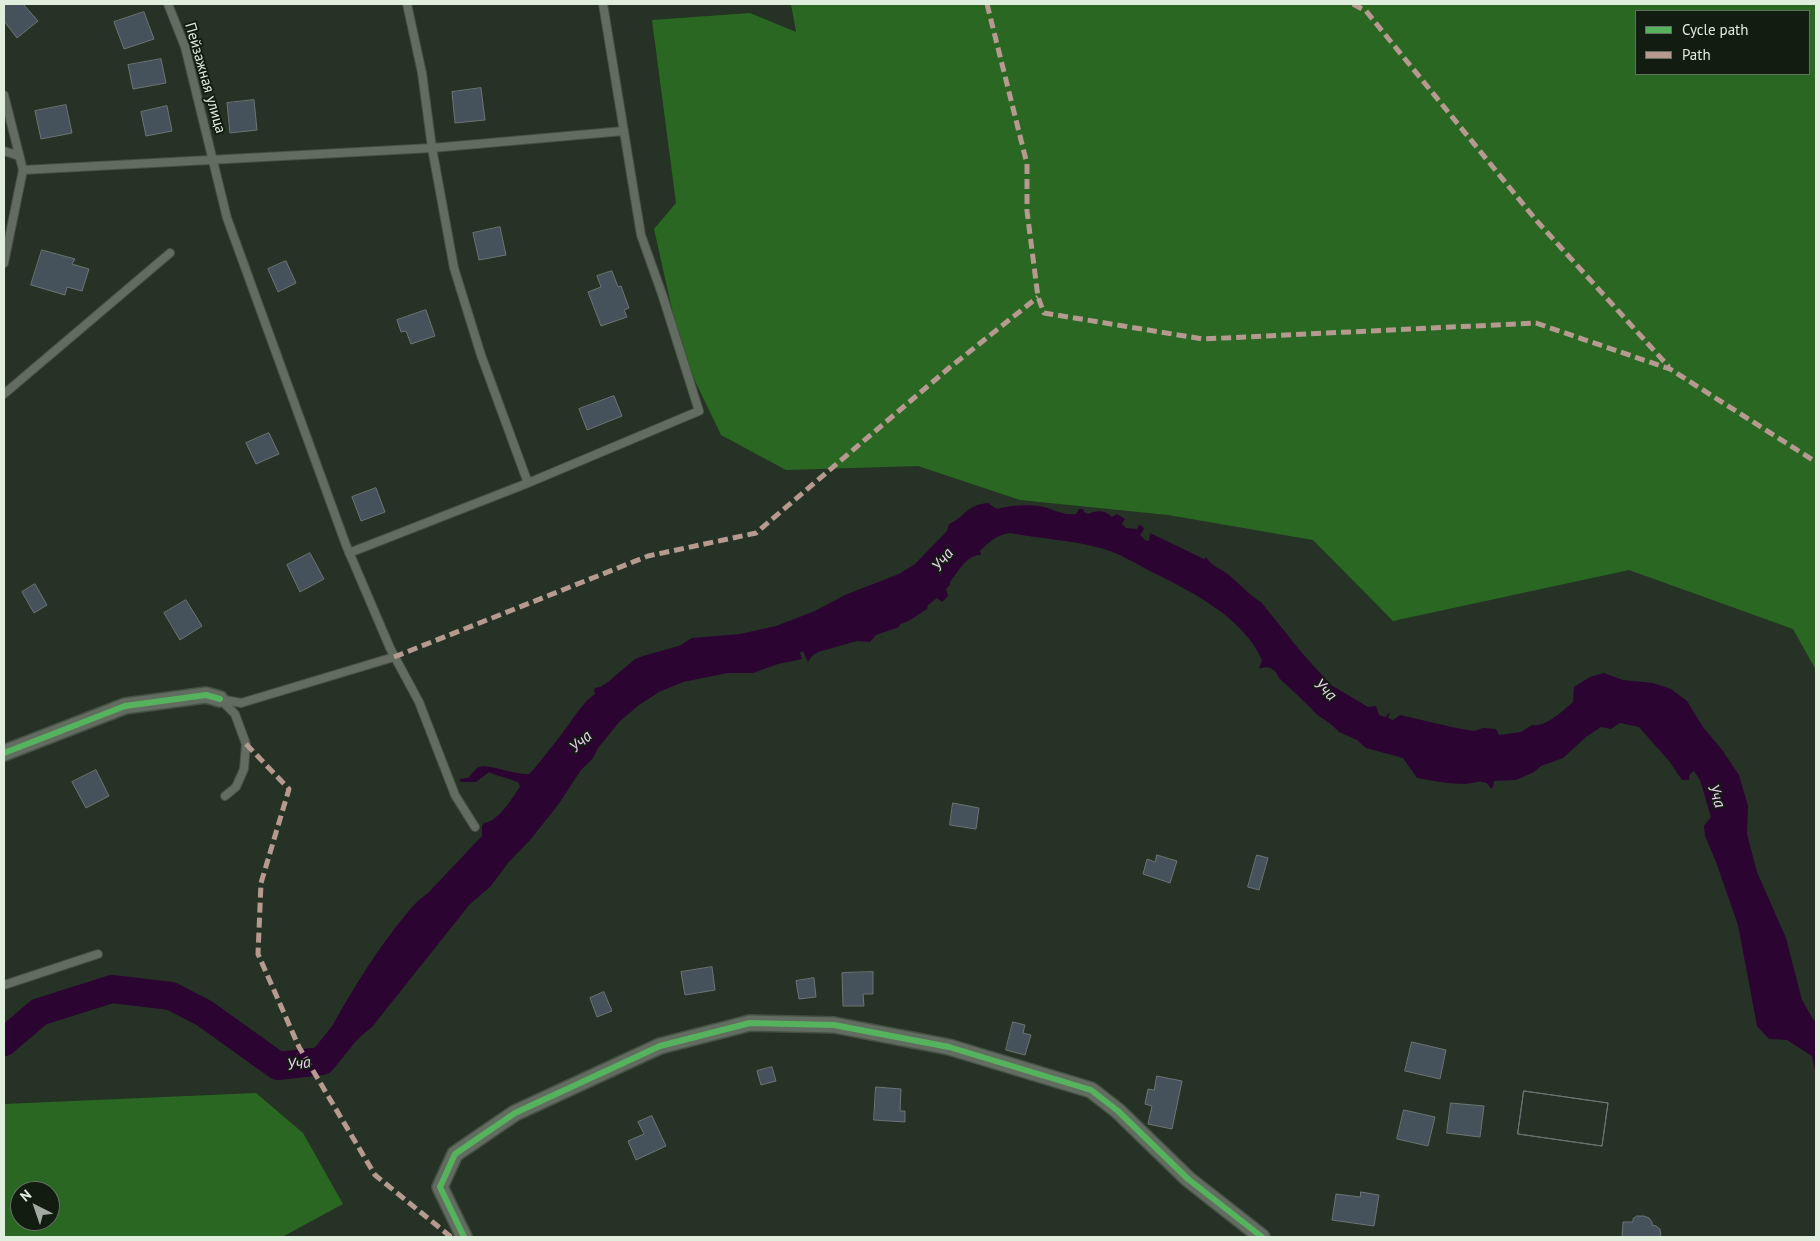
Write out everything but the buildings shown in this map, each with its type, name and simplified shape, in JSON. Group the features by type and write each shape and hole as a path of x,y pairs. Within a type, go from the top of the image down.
{"street":[{"path":"4,752 125,706 206,695 220,699"},
{"path":"464,1237 440,1187 455,1154 515,1113 660,1046 750,1023 834,1025 949,1047 1091,1090 1118,1112 1188,1179 1262,1237"}],"lane":[{"name":"Пейзажная улица","path":"168,4 185,47 227,218 349,553 394,657 419,702 455,795 475,827"},
{"path":"407,4 422,73 432,148 454,268 481,355 528,483"},
{"path":"349,553 528,483 699,411 641,235 603,4"},
{"path":"4,94 22,170 4,263"},
{"path":"22,170 432,148 624,131"},
{"path":"4,151 19,156"},
{"path":"4,394 170,253"},
{"path":"220,699 240,703 394,657"},
{"path":"220,699 235,714 246,744 244,769 236,787 225,796"},
{"path":"4,985 98,954"}],"green space":[{"path":"791,4 1816,4 1816,670 1793,629 1629,570 1393,621 1313,540 1168,515 1020,500 918,466 786,470 721,435 682,354 654,229 676,203 652,20 750,13 796,32"},
{"path":"256,1093 303,1133 343,1204 282,1237 4,1237 4,1104"}],"water":[{"path":"988,503 997,509 1010,506 1032,506 1066,514 1076,514 1079,509 1083,509 1088,514 1101,511 1112,517 1117,514 1125,519 1122,524 1126,528 1137,529 1139,525 1142,526 1144,529 1140,535 1145,540 1149,541 1150,533 1204,559 1206,557 1261,602 1302,653 1331,685 1368,707 1376,706 1379,715 1385,717 1390,712 1388,718 1393,720 1400,715 1474,731 1483,728 1496,729 1499,735 1521,732 1532,725 1543,724 1549,721 1573,702 1574,687 1590,677 1604,673 1623,680 1653,683 1671,689 1687,701 1703,727 1723,751 1739,775 1748,806 1747,834 1757,872 1786,938 1802,1000 1816,1022 1816,1076 1812,1056 1787,1040 1769,1039 1757,1026 1738,925 1705,836 1704,826 1711,817 1700,780 1694,771 1690,774 1689,780 1682,780 1669,761 1639,727 1620,723 1611,729 1601,727 1586,737 1563,758 1541,766 1534,772 1516,780 1494,781 1491,789 1484,782 1460,784 1417,778 1403,758 1366,748 1357,740 1339,732 1316,714 1273,670 1268,667 1259,669 1262,660 1242,631 1215,607 1199,597 1128,559 1104,549 1010,533 993,539 980,551 981,555 971,557 963,564 946,589 948,596 942,602 937,598 928,605 927,609 914,618 900,624 899,627 876,635 870,642 857,641 818,652 808,662 803,651 800,653 802,659 778,664 753,673 728,673 683,682 659,692 639,705 620,721 598,748 593,758 581,770 558,805 530,840 508,863 490,887 470,904 372,1027 331,1061 321,1046 377,952 412,907 428,893 482,836 482,826 484,823 500,814 520,787 516,781 489,772 476,782 461,782 459,779 468,778 477,768 483,766 529,774 583,705 595,694 595,688 608,682 635,659 679,646 692,638 740,634 776,626 815,611 845,595 899,574 915,564 947,531 949,524 975,506"}],"waterway":[{"name":"Уча","path":"4,1042 39,1012 112,989 171,996 204,1013 278,1066 322,1061 351,1025"}],"marked path":[{"path":"987,4 1027,164 1027,211 1038,297 1044,313 1203,339 1536,323 1670,369 1816,462"},
{"path":"1353,4 1366,11 1536,220 1669,367"},
{"path":"394,657 648,556 756,533 949,368 1038,297"},
{"path":"246,744 289,789 261,883 258,954 299,1047 375,1175 451,1237"}],"cycle path":[{"path":"4,753 125,706 206,695 220,699"},
{"path":"464,1237 440,1187 455,1154 515,1113 660,1046 750,1023 834,1025 949,1047 1091,1090 1118,1111 1188,1179 1262,1237"}]}
